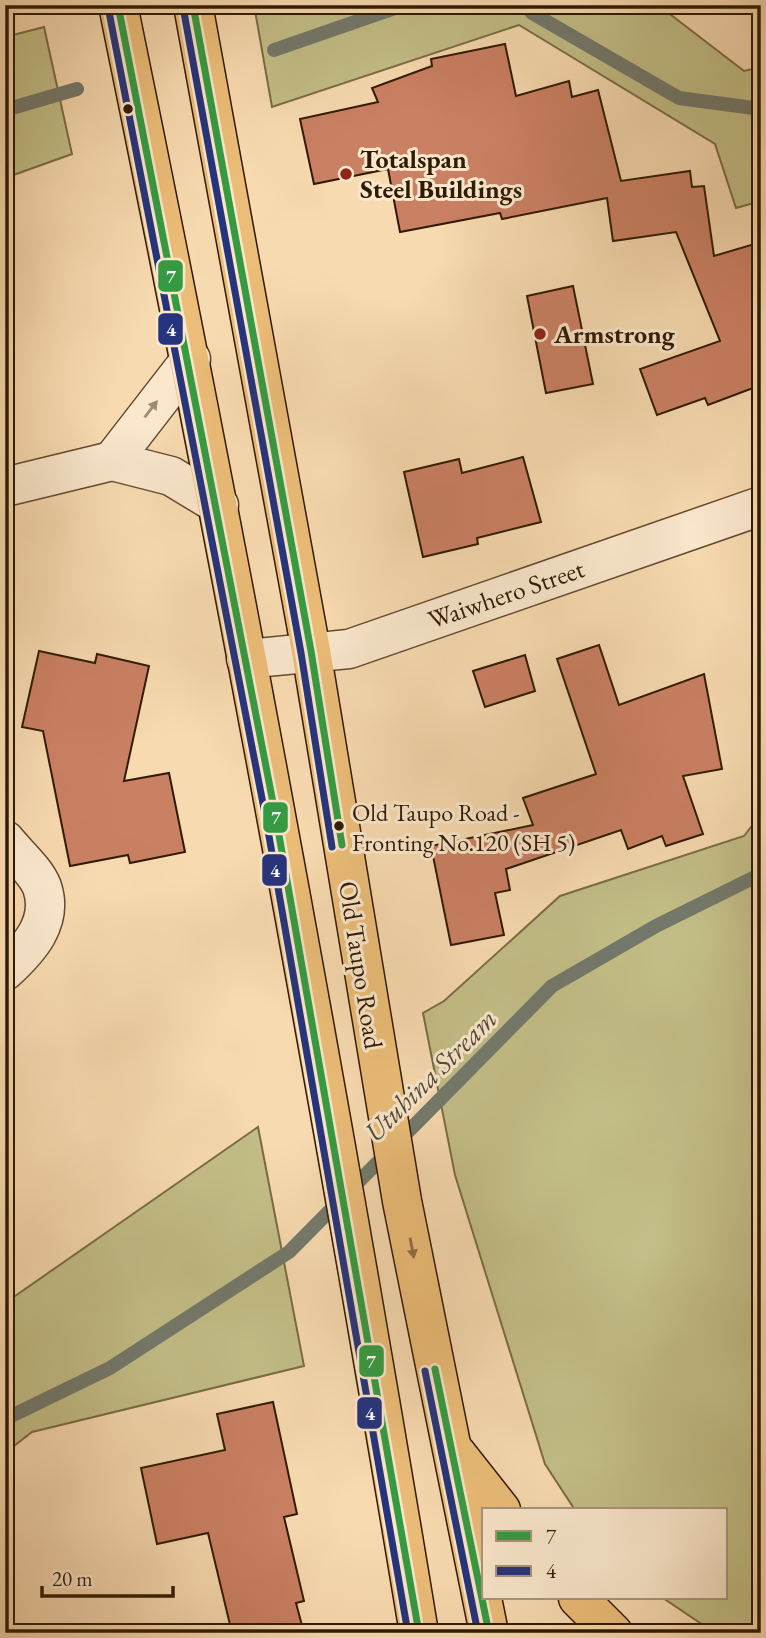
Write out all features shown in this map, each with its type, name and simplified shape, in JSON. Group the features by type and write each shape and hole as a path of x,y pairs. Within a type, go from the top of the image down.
{"highway":[{"name":"Old Taupo Road","path":"118,5 219,505 328,1097 419,1633"},
{"name":"Old Taupo Road","path":"194,5 311,651 402,1201 482,1599"},
{"path":"450,1446 499,1508"},
{"name":"Old Taupo Road","path":"482,1600 489,1633"},
{"path":"580,1600 613,1633"}],"street":[{"path":"112,461 191,359"},
{"path":"5,487 112,461 171,476 219,505"},
{"name":"Waiwhero Street","path":"246,659 349,649 761,506"},
{"path":"5,840 42,886 46,913 30,948 5,971"}],"shaded area":[{"path":"254,5 658,5 744,71 761,67 761,201 736,208 715,144 519,25 272,107"},
{"path":"44,27 72,154 5,178 5,37"},
{"path":"761,814 761,1633 715,1633 666,1600 728,1600 728,1508 574,1508 545,1464 455,1175 423,1013 444,1001 560,896 744,836"},
{"path":"258,1127 304,1366 32,1432 5,1453 5,1303"}],"building":[{"path":"505,44 516,96 569,81 572,97 598,90 621,181 690,171 692,187 704,186 714,256 761,242 761,385 708,405 705,398 657,415 640,369 720,341 676,232 613,241 607,198 502,219 500,213 400,232 388,169 314,184 300,119 378,102 372,88 432,66 431,59"},
{"path":"573,286 593,384 546,393 527,296"},
{"path":"523,457 541,522 477,538 478,544 423,557 404,472 459,459 462,473"},
{"path":"599,645 619,705 704,674 722,769 683,776 703,834 666,846 662,836 628,849 621,830 506,869 510,890 495,893 504,935 451,945 431,846 533,825 523,798 596,774 557,659"},
{"path":"39,651 95,663 97,654 149,666 124,781 169,773 185,852 130,863 128,855 70,866 43,731 22,727"},
{"path":"525,655 535,691 485,707 473,671"},
{"path":"273,1402 297,1514 284,1517 304,1601 296,1603 304,1633 232,1633 208,1533 157,1544 141,1468 225,1450 217,1414"}],"waterway":[{"path":"274,50 404,5"},
{"path":"526,5 532,13 679,98 761,109"},
{"path":"5,110 77,89"},
{"name":"Utuhina Stream","path":"5,1419 110,1368 289,1252 552,986 656,926 761,874"}],"transit line":[{"name":"7","path":"118,5 276,818 419,1633"},
{"name":"7","path":"193,5 311,651 342,845"},
{"name":"4","path":"108,7 266,819 408,1633"},
{"name":"4","path":"183,7 301,653 332,847"},
{"name":"7","path":"435,1369 482,1599"},
{"name":"4","path":"425,1371 478,1633"},
{"name":"7","path":"482,1600 489,1633"}],"place":[{"name":"Totalspan Steel Buildings","path":"346,174"},
{"name":"Armstrong","path":"540,334"},
{"name":"Old Taupo Road - Fronting No.120 (SH 5)","path":"339,826"}]}
